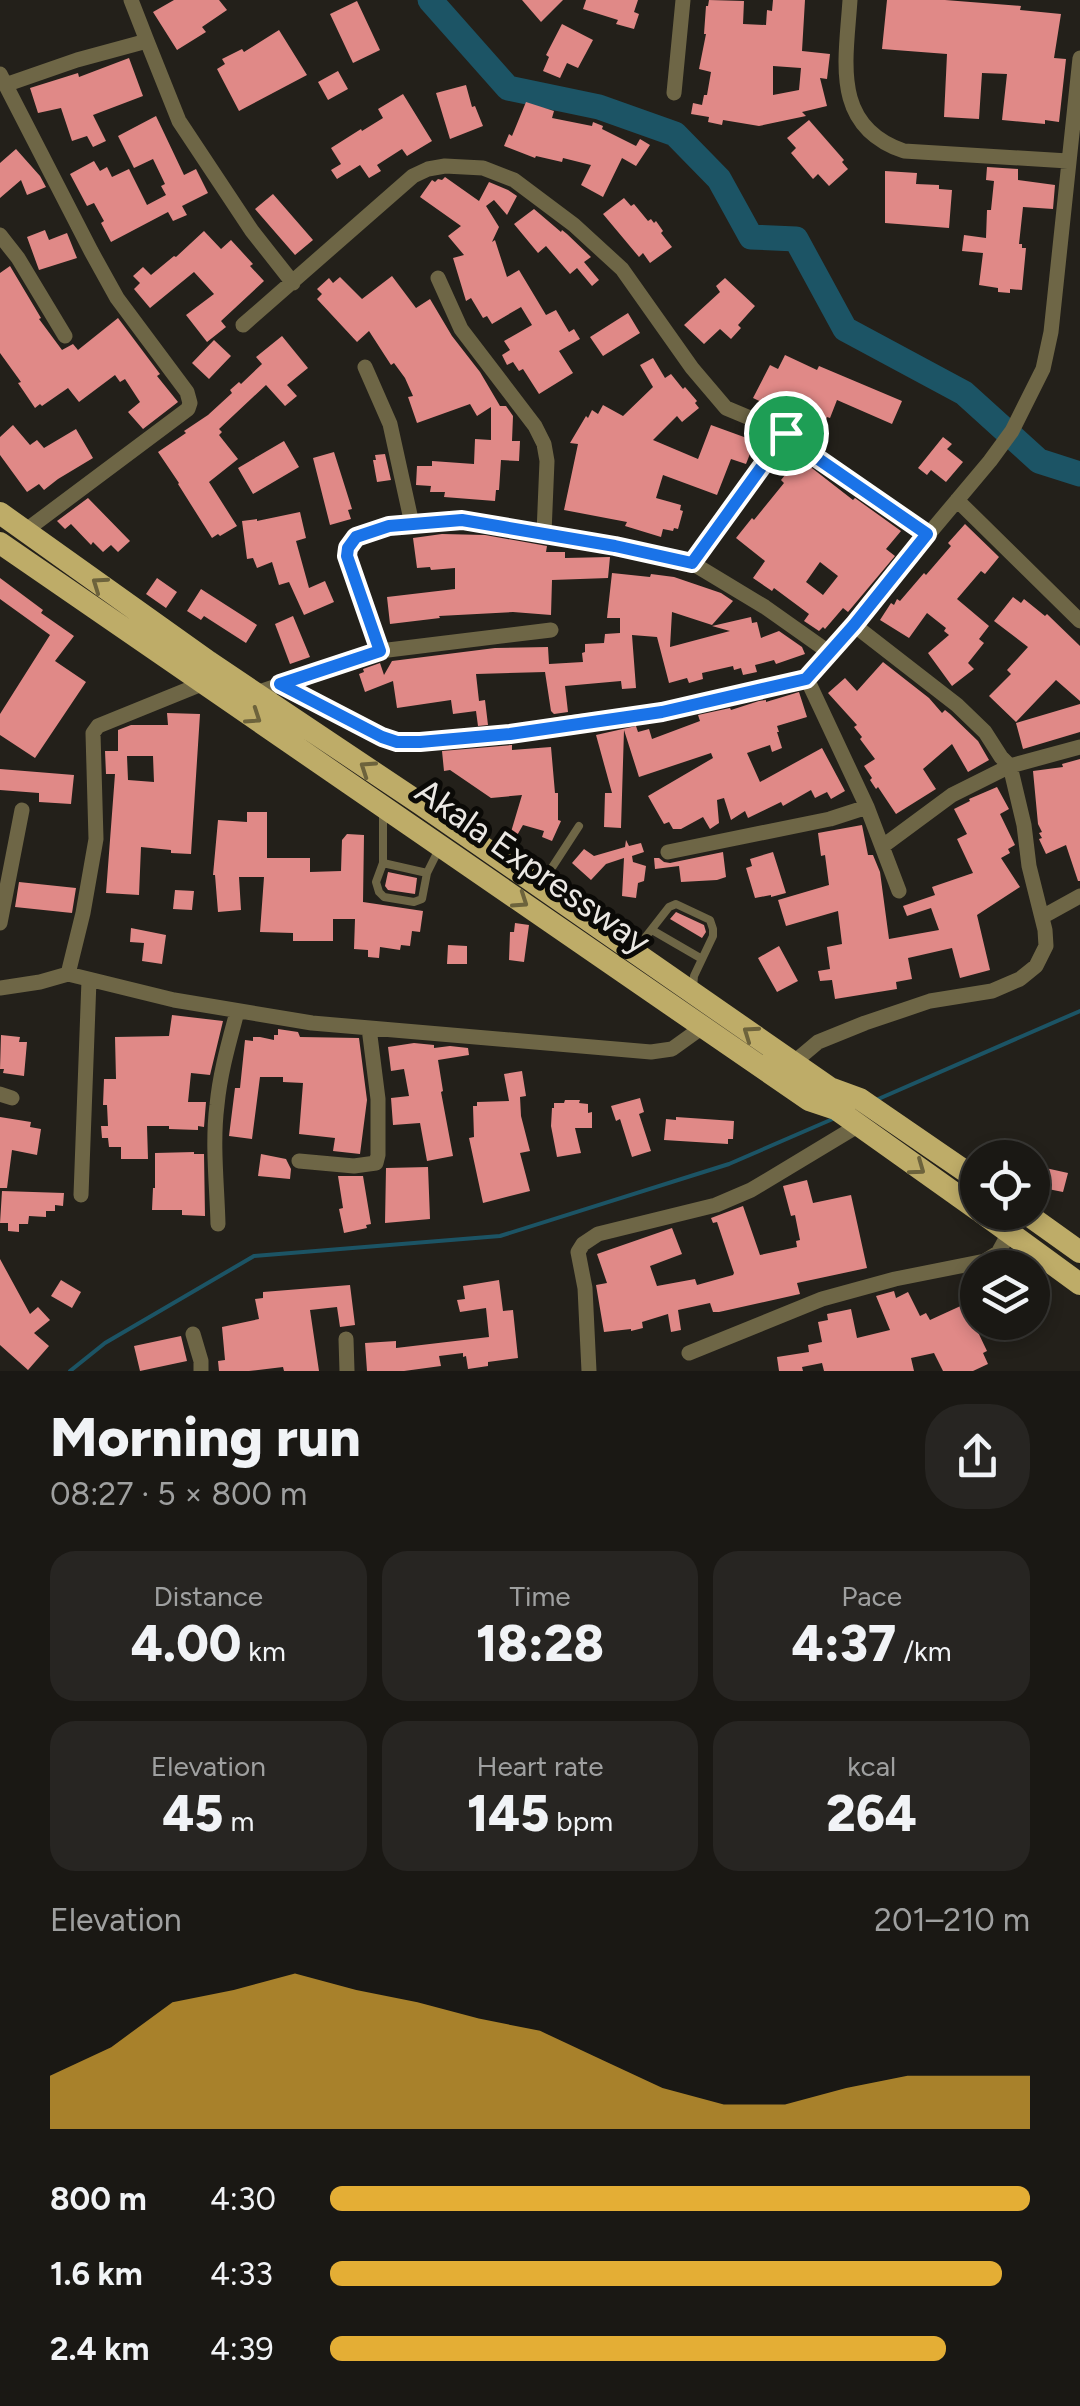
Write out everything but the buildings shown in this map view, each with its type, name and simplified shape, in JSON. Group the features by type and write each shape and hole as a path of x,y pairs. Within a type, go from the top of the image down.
{"main road":[{"name":"Akala Expressway","path":"0,513 256,694 391,797 441,845 627,960 694,994 830,1088 860,1099 960,1168"},
{"name":"Akala Expressway","path":"0,542 204,682 540,886 704,1026 808,1100 836,1109 960,1197"},
{"name":"Akala Expressway","path":"1006,1230 1080,1284"},
{"path":"1049,1230 1080,1252"}],"street":[{"path":"131,0 178,121 252,231 293,283"},
{"path":"674,94 684,0"},
{"path":"850,0 845,77 850,100 872,134 885,144 904,150 1068,161"},
{"path":"25,531 188,409 190,403 187,392 117,298 2,80 147,41"},
{"path":"280,684 382,737 397,742 420,742 510,734 662,712 806,679 990,461 1012,432 1043,369 1080,58"},
{"path":"243,326 413,176 445,166 483,168 514,180 574,224 622,269 692,368 726,408 786,433 927,534"},
{"path":"0,235 65,336"},
{"path":"438,278 461,329 536,426 544,444 544,534"},
{"path":"365,367 390,424 412,524"},
{"path":"692,563 786,433"},
{"path":"956,500 1080,621"},
{"path":"380,651 347,556 348,548 356,537 389,526 462,520 692,563 765,607 830,654"},
{"path":"793,1063 818,1042 865,1023 930,1001 992,992 1020,979 1036,966 1046,946 1010,766 985,732 957,705 854,625"},
{"path":"256,694 380,651 551,630"},
{"path":"806,679 867,807 900,891"},
{"path":"68,974 96,840 93,733 98,726 204,682"},
{"path":"883,846 952,795 1010,766 1080,747"},
{"path":"668,852 830,819 867,807"},
{"path":"0,923 22,810"},
{"path":"1042,916 1080,896"},
{"path":"0,988 68,974 238,1012 369,1028 651,1052 672,1049 704,1026"},
{"path":"81,1195 89,980"},
{"path":"218,1224 216,1106 238,1012"},
{"path":"300,1161 354,1166 376,1163 378,1099 369,1028"},
{"path":"588,1371 585,1288 578,1252 583,1244 598,1234 716,1205 751,1190 859,1125"},
{"path":"689,1352 822,1298 895,1278 985,1261 998,1253 1009,1232"},
{"path":"193,1334 201,1371"},
{"path":"346,1339 347,1371"}],"lane":[{"path":"391,797 383,863 376,882 384,897 418,902 422,899 427,873 441,845"},
{"path":"540,886 579,826"},
{"path":"383,863 427,873"},
{"path":"627,960 668,907 676,904 710,920 713,936 694,976 694,994"},
{"path":"652,930 702,959"}],"waterway":[{"path":"430,0 508,88 599,107 675,134 719,179 751,237 796,239 845,329 964,393 1039,461 1080,474"},
{"path":"876,1100 1080,1011"},
{"path":"70,1371 105,1343 254,1256 500,1236 729,1164 835,1118"}],"route":[{"path":"786,433 927,534 806,679 662,712 510,734 420,742 397,742 382,737 280,684 380,651 347,556 356,537 389,526 462,520 692,563 786,433"}]}
